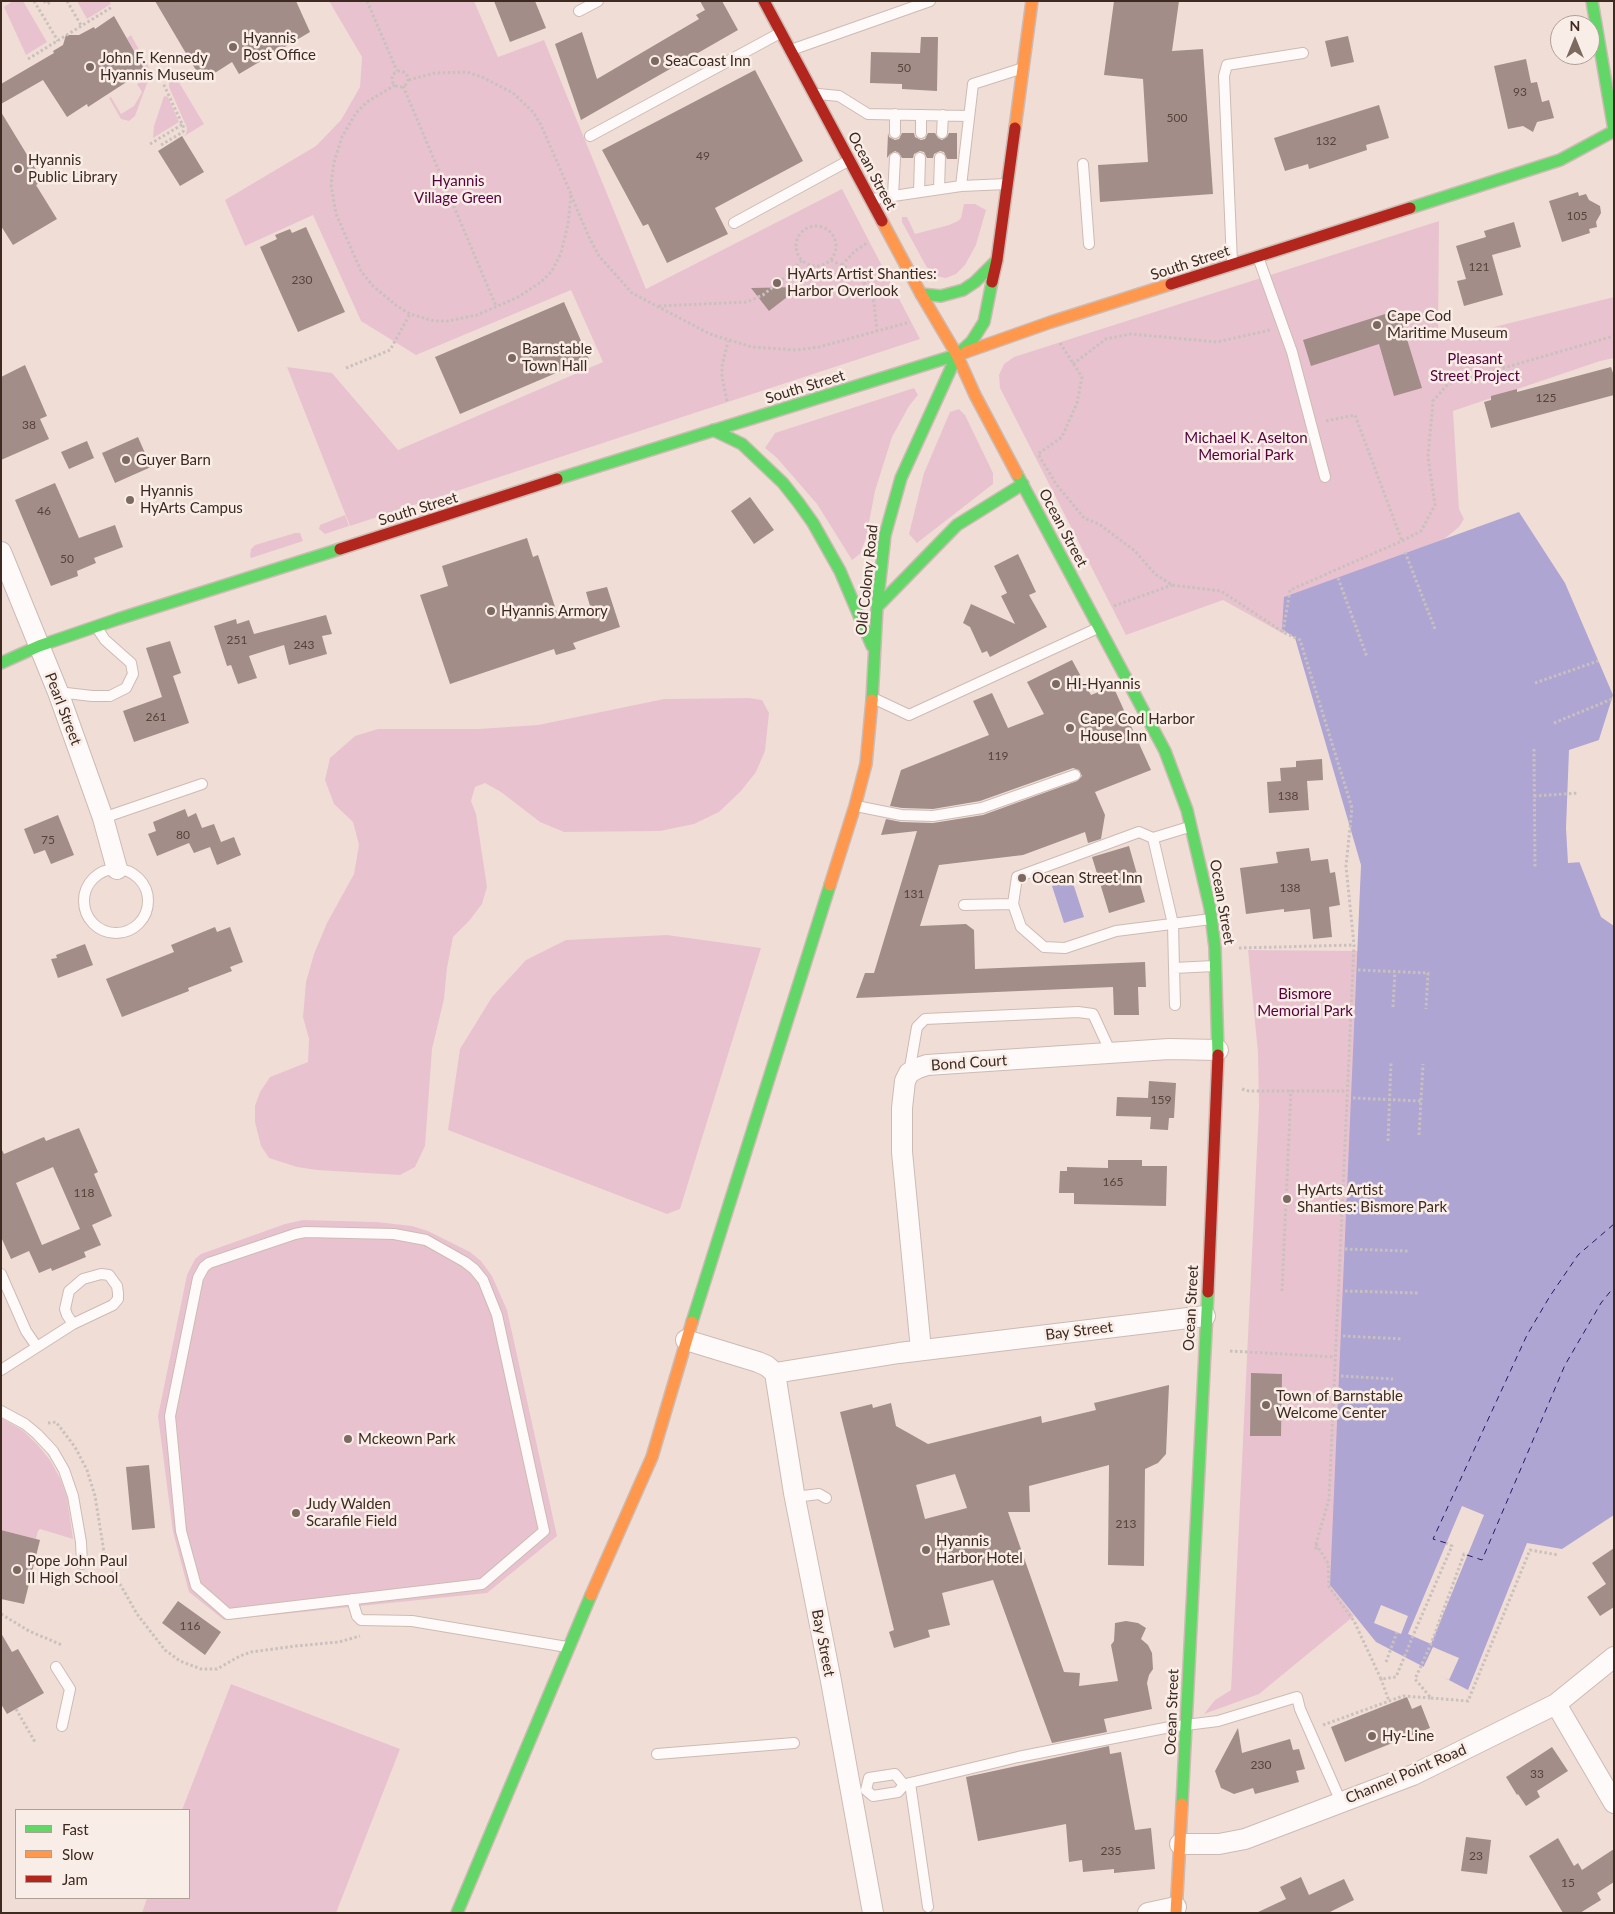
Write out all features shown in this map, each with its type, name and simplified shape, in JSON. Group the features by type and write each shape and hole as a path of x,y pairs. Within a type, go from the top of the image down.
{"main road":[{"name":"Ocean Street","path":"764,1 815,93 921,294 957,355 975,395 1165,751 1192,826 1212,919 1216,948 1218,1081 1205,1316 1187,1725 1176,1910"},
{"name":"Old Colony Road","path":"456,1913 568,1647 652,1457 686,1340 855,806 866,764 873,698 877,607 885,535 900,478 912,449 957,355 972,341 984,322 997,260 1032,1"},
{"path":"1592,1 1602,37 1614,131"},
{"name":"South Street","path":"1,663 39,646 95,627 712,430 957,355 1051,322 1560,160 1614,131"},
{"path":"921,294 941,296 963,290 975,282 997,260"},
{"path":"712,430 742,444 765,464 798,502 840,571 875,653"},
{"path":"877,607 928,552 957,525 1023,484"}],"street":[{"name":"Pearl Street","path":"1,552 58,692 103,818 117,869"},
{"name":"Bond Court","path":"909,1073 927,1065 1169,1049 1218,1050"},
{"path":"909,1073 905,1081 902,1108 902,1152 921,1350"},
{"name":"Bay Street","path":"872,1913 858,1791 833,1691 794,1496 775,1373 921,1350 1205,1316"},
{"path":"686,1340 758,1362 767,1366 775,1373"},
{"name":"Channel Point Road","path":"1180,1844 1232,1842 1413,1775 1556,1704 1614,1657"},
{"path":"1556,1704 1614,1803"},
{"path":"1148,1913 1176,1910"}],"lane":[{"path":"578,11 598,1"},
{"path":"790,50 930,1"},
{"path":"590,136 781,33"},
{"path":"1232,265 1224,76 1227,66 1303,53"},
{"path":"961,186 973,84 1024,68"},
{"path":"815,93 839,96 868,114 969,116"},
{"path":"894,133 895,114"},
{"path":"921,115 921,133"},
{"path":"942,133 943,115"},
{"path":"893,196 894,158"},
{"path":"919,192 920,158"},
{"path":"939,189 940,158"},
{"path":"734,223 849,160"},
{"path":"1083,164 1089,244"},
{"path":"870,200 961,186 1008,184"},
{"path":"1258,257 1292,352 1325,477"},
{"path":"58,692 110,696 126,688 132,674 131,663 105,640 95,627"},
{"path":"873,698 909,715 1099,627"},
{"path":"855,806 901,816 933,816 982,808 1075,775"},
{"path":"103,818 202,784"},
{"path":"1192,826 1153,838 1139,832 1017,876 1013,904 1022,927 1044,947 1065,948 1116,931 1212,919"},
{"path":"1153,838 1173,924 1175,1006"},
{"path":"117,869 128,871 138,877 148,896 148,907 138,926 128,931 117,933 106,932 97,927 90,920 84,901 86,891 94,878 107,870 117,869"},
{"path":"964,905 1013,904"},
{"path":"1174,968 1216,966"},
{"path":"909,1073 917,1027 925,1019 1078,1012 1093,1014 1111,1053"},
{"path":"305,1232 394,1234 426,1240 465,1262 483,1280 497,1315 544,1531 482,1584 352,1599 228,1614 196,1586 181,1531 170,1416 198,1278 208,1263 305,1232"},
{"path":"1,1274 26,1331 37,1347"},
{"path":"1,1370 73,1324 116,1303 117,1286 109,1275 101,1274 83,1279 68,1291 65,1309 73,1324"},
{"path":"1,1411 26,1424 37,1434 53,1452 68,1479 81,1542 82,1564"},
{"path":"794,1496 819,1494 826,1498"},
{"path":"352,1599 357,1616 361,1620 412,1621 568,1647"},
{"path":"56,1666 70,1689 62,1726"},
{"path":"928,1907 907,1784 894,1774 869,1778 858,1791 873,1796 898,1792 907,1784 1018,1757 1108,1739 1218,1721 1297,1697 1300,1709 1341,1802"},
{"path":"657,1754 794,1743"}],"path":[{"path":"34,1 58,41"},
{"path":"37,6 44,2 49,4 52,1"},
{"path":"67,1 82,27"},
{"path":"368,1 396,71"},
{"path":"28,59 112,7"},
{"path":"396,71 401,70 406,73 408,80"},
{"path":"395,85 392,78 396,71"},
{"path":"403,86 408,80 435,74 466,72 482,77 513,93 533,112 541,125 588,235 600,256 632,293 648,303 659,306 692,326 728,341 752,347 796,350 819,347 877,332 917,319"},
{"path":"161,145 183,132 183,124 163,83"},
{"path":"403,86 395,85 367,102 348,126 334,162 331,184 336,214 361,271 384,297 410,314 434,321 448,321 477,315 531,289 552,271 561,253 568,224 571,194"},
{"path":"403,86 496,306"},
{"path":"150,144 183,124"},
{"path":"815,226 828,229 833,234 836,247 831,260 818,266 811,265 802,260 797,252 797,240 804,230 815,226"},
{"path":"842,265 855,251 874,239"},
{"path":"659,306 747,302 763,295 789,274 802,260"},
{"path":"831,260 858,275 872,295 876,311 877,332"},
{"path":"346,368 390,350 410,314"},
{"path":"1051,322 1055,336 1082,377 1077,403 1062,437 1038,454 1056,484 1084,518 1099,524 1135,551 1155,574 1172,585 1221,591 1283,632 1300,640 1352,808 1346,866 1354,945 1329,1499 1316,1544 1316,1551"},
{"path":"1073,364 1106,339 1131,334 1217,342 1282,328"},
{"path":"1283,632 1290,590 1421,531 1435,505 1428,457 1432,401 1448,384 1614,336"},
{"path":"728,341 723,361 722,378 729,408"},
{"path":"1311,424 1355,415 1402,541"},
{"path":"1405,552 1435,629"},
{"path":"1338,578 1367,657"},
{"path":"1092,614 1172,585"},
{"path":"1535,682 1598,662"},
{"path":"1554,722 1612,699"},
{"path":"1534,749 1535,868"},
{"path":"1534,796 1579,793"},
{"path":"1216,948 1354,945"},
{"path":"1358,970 1428,973 1426,1009"},
{"path":"1393,1006 1395,972"},
{"path":"1388,1141 1391,1062"},
{"path":"1419,1135 1423,1064"},
{"path":"1218,1081 1249,1091 1346,1091"},
{"path":"1282,1291 1291,1090"},
{"path":"1353,1098 1421,1101"},
{"path":"1347,1204 1399,1205"},
{"path":"1345,1249 1408,1251"},
{"path":"1345,1291 1418,1294"},
{"path":"1343,1336 1403,1339"},
{"path":"1204,1349 1335,1357"},
{"path":"1341,1376 1393,1379"},
{"path":"37,1434 47,1424 56,1422 75,1448 87,1470 95,1496 104,1552 112,1570 137,1614 165,1650 180,1661 201,1669 217,1669 251,1652 339,1642"},
{"path":"1380,1679 1396,1677 1452,1546 1446,1543"},
{"path":"1316,1544 1328,1563 1329,1587 1354,1621 1389,1701"},
{"path":"1300,1709 1323,1725 1403,1696 1468,1701 1530,1550 1558,1555"},
{"path":"1431,1698 1415,1679 1431,1644 1464,1554 1467,1555"},
{"path":"1,1614 29,1631 62,1645"},
{"path":"1386,1662 1397,1632"},
{"path":"16,1709 35,1742"}],"green space":[{"path":"13,1 23,1 47,42 26,55 4,7"},
{"path":"77,1 109,1 111,4 87,19"},
{"name":"Hyannis Village Green","path":"329,1 474,1 498,57 544,40 646,289 842,189 920,339 350,526 287,367 332,373 398,450 603,362 571,290 416,355 361,321 313,215 245,246 225,200 316,146 341,120 360,87 362,57"},
{"path":"131,35 148,66 149,78 135,116 129,121 121,119 109,98 111,97 121,114 134,106 142,92 137,84 147,78 143,71 145,69 127,38"},
{"path":"168,64 204,124 183,137 186,134 187,128 169,87"},
{"path":"164,96 168,97 179,122 153,138 154,126"},
{"path":"964,204 975,204 986,210 976,245 965,265 956,274 946,278 935,276 926,266 902,222 902,217 907,217 915,234 958,221 961,218"},
{"name":"Michael K. Aselton Memorial Park","path":"1439,221 1438,341 1614,297 1614,358 1600,361 1453,411 1459,509 1464,519 1459,527 1443,540 1295,595 1284,634 1223,600 1126,635 1000,388 999,375 1004,364 1014,357"},
{"path":"914,388 918,395 909,406 892,437 875,491 866,538 860,554 852,560 817,504 777,458 765,448 775,433"},
{"path":"959,409 965,415 993,473 993,484 917,543 909,534 924,473 950,412"},
{"path":"345,515 349,526 325,534 319,529 320,525"},
{"path":"300,533 303,541 251,558 251,549 255,545"},
{"path":"749,698 762,700 769,713 765,751 756,772 741,791 719,812 694,824 660,831 564,832 540,822 501,792 485,783 475,787 471,801 476,814 487,887 482,904 453,937 444,999 432,1049 425,1146 415,1167 400,1175 317,1170 297,1167 269,1158 261,1146 255,1122 255,1106 260,1092 270,1077 308,1062 309,1039 303,1017 306,982 314,954 327,923 354,874 359,845 353,822 334,804 325,780 330,758 355,736 378,729 478,729 538,725 664,699"},
{"path":"667,935 761,948 680,1209 667,1214 448,1130 460,1049 492,997 526,960 566,940"},
{"name":"Bismore Memorial Park","path":"1248,950 1359,951 1332,1588 1354,1616 1259,1694 1204,1714 1215,1700 1231,1690 1259,1107 1258,1053"},
{"name":"Mckeown Park","path":"303,1220 377,1222 412,1226 428,1231 470,1252 481,1261 492,1276 507,1310 557,1536 487,1593 224,1620 189,1592 173,1532 158,1416 187,1275 195,1259 201,1254 285,1224"},
{"path":"1,1418 22,1430 50,1460 60,1478 67,1497 73,1539 40,1529 36,1539 1,1530"},
{"path":"231,1684 400,1749 336,1913 142,1913 147,1899 190,1899 190,1809 182,1809"}],"shaded area":[{"path":"1519,512 1565,583 1613,695 1596,749 1566,828 1601,917 1614,926 1614,1515 1562,1549 1527,1543 1468,1690 1376,1642 1330,1585 1361,865 1295,638 1282,629 1284,597"},
{"path":"1072,880 1084,917 1064,923 1052,886"}],"pier":[{"path":"1599,740 1598,750 1568,828 1582,862 1568,863 1566,828 1569,750"},
{"path":"1462,1506 1484,1515 1431,1644 1408,1634"},
{"path":"1381,1605 1408,1616 1401,1634 1374,1623"},
{"path":"1433,1647 1459,1658 1449,1680 1423,1668"}],"building":[{"name":"Hyannis Post Office","path":"155,1 296,1 310,32 239,74 232,62 207,78 201,69 197,72"},
{"path":"494,1 535,1 546,28 510,42"},
{"name":"SeaCoast Inn","path":"700,1 722,1 738,30 581,120 555,44 582,32 597,79 699,19 696,15 705,10"},
{"path":"1114,1 1179,1 1172,51 1203,49 1213,194 1100,202 1098,165 1148,162 1143,79 1104,75"},
{"name":"John F. Kennedy Hyannis Museum","path":"114,16 145,70 88,107 87,104 67,117 43,80 1,104 1,84 54,53 53,51 63,45 66,35 79,35 94,27 95,29"},
{"path":"1348,36 1354,62 1331,67 1325,41"},
{"path":"921,37 938,37 937,91 902,89 902,84 870,83 871,52 920,53"},
{"path":"1526,59 1531,83 1537,82 1542,102 1549,100 1554,118 1537,122 1533,132 1523,126 1508,129 1494,66"},
{"path":"755,70 803,161 715,208 728,234 667,263 648,224 643,226 602,150"},
{"path":"1379,105 1389,138 1366,145 1367,150 1309,169 1308,164 1285,171 1274,138"},
{"name":"Hyannis Public Library","path":"1,112 43,181 36,185 57,219 13,245 1,226"},
{"path":"888,133 889,137 895,140 899,139 902,133 914,133 915,137 921,140 925,139 928,133 935,133 942,140 949,133 957,133 957,159 947,159 944,152 940,151 934,154 933,158 927,158 924,152 920,151 914,154 913,158 902,158 895,151 887,158"},
{"path":"182,136 204,172 180,186 158,151"},
{"path":"1578,192 1579,196 1586,194 1589,200 1600,206 1601,213 1596,222 1597,227 1589,229 1590,233 1562,242 1549,201"},
{"path":"1514,222 1521,247 1492,255 1503,295 1464,306 1457,281 1466,279 1456,246 1486,237 1484,231"},
{"path":"306,227 345,312 298,332 260,247 277,239 275,235 290,229 292,233"},
{"path":"800,287 769,311 751,288"},
{"name":"Barnstable Town Hall","path":"564,302 589,359 460,414 435,357"},
{"name":"Cape Cod Maritime Museum","path":"1398,310 1422,388 1394,396 1379,344 1311,366 1303,340"},
{"path":"25,365 47,416 40,419 49,439 1,460 1,377"},
{"path":"1611,367 1614,376 1614,395 1491,428 1484,402 1491,400 1491,396 1517,389 1517,392"},
{"name":"Guyer Barn","path":"138,437 151,467 115,483 102,453"},
{"path":"87,441 94,458 69,469 61,452"},
{"path":"55,483 79,538 115,525 123,547 94,558 96,563 77,571 78,576 51,586 15,500"},
{"path":"750,497 774,530 754,544 731,511"},
{"name":"Hyannis Armory","path":"527,538 533,557 538,555 558,616 590,606 586,592 607,587 620,627 573,643 576,649 556,655 554,649 450,684 420,595 448,586 442,566"},
{"path":"1018,554 1036,592 1029,595 1047,627 990,657 987,651 982,653 970,627 963,623 971,604 1015,624 1001,596 1007,593 994,566"},
{"path":"326,615 332,634 322,636 327,654 289,665 284,645 249,656 257,678 238,684 231,665 227,666 214,626 236,619 237,624 249,620 254,634"},
{"path":"170,641 181,673 173,676 189,723 134,742 123,711 162,697 146,648"},
{"path":"1072,660 1091,695 1113,686 1151,770 1095,792 1105,815 1101,839 1088,843 1085,832 1023,855 939,865 920,926 966,924 974,930 975,969 1145,962 1146,987 1138,987 1139,1015 1114,1015 1113,987 856,998 865,973 874,973 917,831 881,835 886,819 901,822 933,823 983,815 1077,781 1082,776 1079,770 1073,768 980,801 933,809 902,808 890,806 901,770 989,735 973,701 992,693 1008,728 1044,714 1027,682"},
{"path":"1322,759 1323,780 1307,781 1309,810 1269,813 1267,782 1281,781 1280,768 1296,767 1296,761"},
{"path":"185,809 188,817 196,813 202,828 214,824 221,842 234,837 241,855 217,865 210,847 194,853 189,843 157,856 148,834 156,831 153,822"},
{"path":"58,815 74,855 51,864 45,850 34,854 24,829"},
{"path":"1129,846 1145,902 1109,913 1092,857"},
{"path":"1309,848 1311,861 1328,859 1330,873 1335,872 1340,905 1329,907 1332,937 1313,939 1310,909 1284,912 1284,909 1246,914 1240,868 1278,863 1276,852"},
{"path":"215,927 217,932 230,927 243,962 230,967 232,971 188,988 189,991 122,1017 106,979 174,952 171,945"},
{"path":"85,944 93,965 58,978 51,959 57,958 56,955"},
{"path":"1149,1081 1176,1083 1174,1118 1169,1118 1168,1130 1150,1129 1151,1117 1116,1116 1117,1097 1148,1098"},
{"path":"79,1128 98,1172 94,1174 112,1216 92,1225 101,1245 84,1252 86,1257 52,1271 51,1268 39,1273 29,1251 11,1259 1,1237 1,1148 4,1154 44,1137 46,1141","holes":["53,1167 80,1229 42,1245 16,1183"]},
{"path":"1108,1160 1142,1160 1142,1166 1167,1166 1166,1206 1074,1204 1074,1193 1059,1193 1060,1171 1067,1171 1067,1167 1108,1168"},
{"name":"Town of Barnstable Welcome Center","path":"1251,1373 1282,1374 1281,1436 1250,1436"},
{"name":"Hyannis Harbor Hotel","path":"1169,1385 1166,1454 1158,1463 1145,1469 1144,1566 1108,1565 1109,1465 1029,1486 1030,1512 1008,1512 1064,1672 1080,1673 1079,1686 1118,1681 1111,1645 1114,1641 1115,1623 1126,1621 1138,1623 1146,1628 1141,1639 1148,1645 1152,1653 1153,1669 1147,1683 1152,1709 1104,1719 1107,1732 1052,1743 993,1580 942,1593 950,1625 928,1630 930,1637 894,1648 889,1632 894,1630 840,1412 872,1404 873,1408 891,1403 896,1426 928,1444 1041,1416 1042,1423 1096,1410 1094,1403","holes":["955,1474 967,1508 925,1519 916,1485"]},
{"path":"149,1465 155,1528 132,1530 126,1467"},
{"name":"Pope John Paul II High School","path":"1,1530 40,1540 24,1604 1,1599"},
{"path":"1614,1548 1614,1607 1600,1616 1587,1597 1606,1584 1592,1563"},
{"path":"178,1601 221,1632 205,1655 162,1623"},
{"path":"1,1633 12,1652 18,1649 44,1693 7,1714 1,1704"},
{"name":"Hy-Line","path":"1407,1697 1412,1709 1421,1705 1430,1728 1345,1762 1331,1727"},
{"path":"1238,1728 1242,1753 1290,1739 1293,1750 1299,1749 1305,1769 1296,1771 1299,1782 1255,1794 1253,1788 1234,1794 1221,1788 1215,1771"},
{"path":"1109,1746 1110,1754 1121,1752 1135,1830 1151,1828 1155,1869 1114,1873 1114,1869 1083,1872 1082,1860 1069,1862 1066,1824 978,1841 966,1777"},
{"path":"1552,1747 1568,1771 1537,1791 1540,1797 1526,1806 1506,1777"},
{"path":"1466,1837 1491,1840 1487,1874 1461,1871"},
{"path":"1558,1838 1574,1866 1578,1863 1582,1870 1614,1849 1614,1882 1597,1893 1601,1900 1580,1913 1563,1913 1529,1856"},
{"path":"1301,1877 1309,1895 1344,1879 1354,1900 1328,1913 1256,1913 1286,1899 1280,1887"}],"ferry route":[{"path":"1446,1543 1433,1539 1527,1335 1550,1296 1578,1255 1614,1224"},
{"path":"1467,1555 1482,1560 1565,1365 1601,1303 1614,1287"}],"traffic: fast":[{"path":"1592,1 1614,130"},
{"path":"1410,208 1560,160 1614,131"},
{"path":"921,294 941,296 963,290 975,282 997,260"},
{"path":"872,700 877,607 885,535 901,478 957,355 972,341 984,322 992,282"},
{"path":"557,479 966,352"},
{"path":"713,430 742,444 783,483 798,502 813,523 840,571 872,646"},
{"path":"1017,474 1165,751 1187,810 1210,908 1215,948 1218,1055"},
{"path":"877,607 957,525 1023,484"},
{"path":"1,663 39,646 118,619 340,549"},
{"path":"692,1322 830,885"},
{"path":"1182,1804 1208,1292"},
{"path":"457,1913 591,1595"}],"traffic: slow":[{"path":"1015,128 1032,1"},
{"path":"882,221 921,294 957,355 975,395 1017,474"},
{"path":"966,352 1051,322 1171,284"},
{"path":"830,885 866,764 872,700"},
{"path":"591,1595 652,1457 692,1322"},
{"path":"1176,1913 1182,1804"}],"traffic: jam":[{"path":"764,1 882,221"},
{"path":"992,282 997,260 1015,128"},
{"path":"1171,284 1410,208"},
{"path":"340,549 557,479"},
{"path":"1208,1292 1218,1055"}],"place":[{"name":"Hyannis Post Office","path":"233,47"},
{"name":"SeaCoast Inn","path":"655,61"},
{"name":"John F. Kennedy Hyannis Museum","path":"90,67"},
{"name":"Hyannis Public Library","path":"18,169"},
{"name":"HyArts Artist Shanties: Harbor Overlook","path":"777,283"},
{"name":"Cape Cod Maritime Museum","path":"1377,325"},
{"name":"Barnstable Town Hall","path":"512,358"},
{"name":"Guyer Barn","path":"126,460"},
{"name":"Hyannis HyArts Campus","path":"130,500"},
{"name":"Hyannis Armory","path":"491,611"},
{"name":"HI-Hyannis","path":"1056,684"},
{"name":"Cape Cod Harbor House Inn","path":"1070,728"},
{"name":"Ocean Street Inn","path":"1022,878"},
{"name":"HyArts Artist Shanties: Bismore Park","path":"1287,1199"},
{"name":"Town of Barnstable Welcome Center","path":"1266,1405"},
{"name":"Mckeown Park","path":"348,1439"},
{"name":"Judy Walden Scarafile Field","path":"296,1513"},
{"name":"Hyannis Harbor Hotel","path":"926,1550"},
{"name":"Pope John Paul II High School","path":"17,1570"},
{"name":"Hy-Line","path":"1372,1736"}],"park label":[{"name":"Pleasant Street Project","path":"1475,368"}]}
